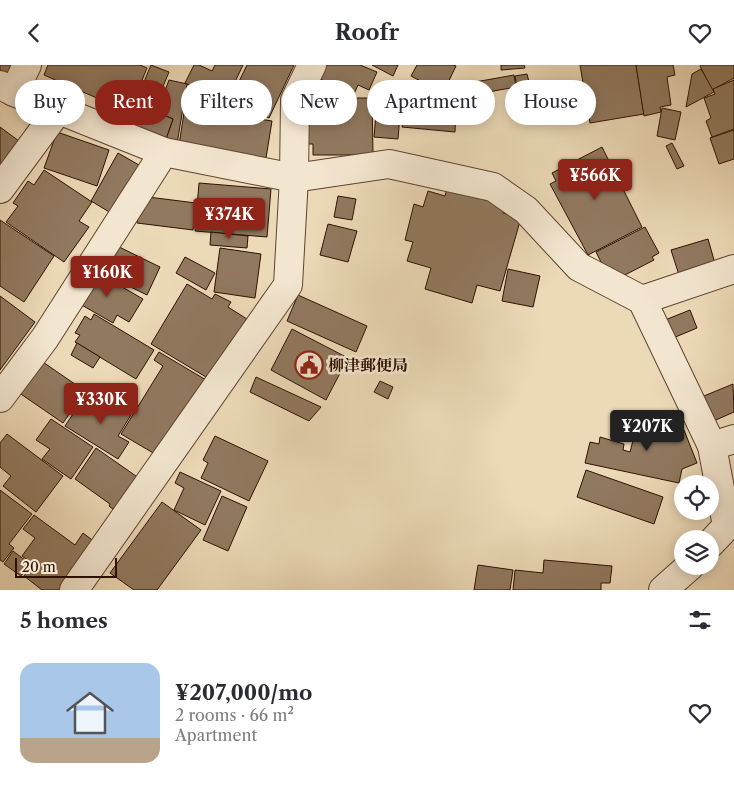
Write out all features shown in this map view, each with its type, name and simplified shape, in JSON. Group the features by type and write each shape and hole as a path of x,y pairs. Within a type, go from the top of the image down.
{"street":[{"path":"7,88 27,65"},
{"path":"74,590 288,285 294,178 295,100 312,65"},
{"path":"85,120 164,152 294,178 389,164 492,187 526,210 579,267 642,300 723,443 726,525 719,533"},
{"path":"0,189 47,125"},
{"path":"0,398 45,338 164,152"},
{"path":"642,300 734,269"},
{"path":"663,590 680,575"}],"building":[{"path":"0,65 13,65 7,78 0,74"},
{"path":"48,65 140,65 147,68 142,80 95,80 95,97 85,93 85,80 55,80 44,75"},
{"path":"151,65 169,72 166,80 145,80"},
{"path":"194,65 199,65 212,71 215,65 243,65 236,80 186,80"},
{"path":"247,65 294,65 287,80 282,80 282,90 272,112 272,80 240,80"},
{"path":"326,65 360,65 377,72 373,80 367,80 367,89 358,85 357,87 357,80 320,79"},
{"path":"372,65 398,65 393,76"},
{"path":"417,65 456,66 449,80 419,80 411,76"},
{"path":"501,65 524,65 525,68 501,70"},
{"path":"580,65 636,65 644,114 596,122 596,80 583,80"},
{"path":"636,65 673,65 675,75 667,77 671,105 660,107 661,112 644,116"},
{"path":"734,65 734,78 712,90 700,66"},
{"path":"701,69 714,92 686,107 692,74"},
{"path":"527,74 529,80 516,80 515,76"},
{"path":"514,75 515,80 505,80 505,89 495,91 495,80 486,80"},
{"path":"171,80 181,83 181,120 177,144 166,139 173,119 171,118"},
{"path":"734,80 734,129 712,137 706,121 711,118 704,98 715,94 713,89"},
{"path":"357,98 367,98 367,125 372,125 373,155 313,155 313,144 308,144 308,125 357,125"},
{"path":"662,108 681,112 675,140 657,136"},
{"path":"126,125 171,125 166,139"},
{"path":"182,125 271,125 266,158 179,145"},
{"path":"375,125 399,125 398,139 374,137"},
{"path":"402,125 455,125 455,132 402,127"},
{"path":"0,127 19,141 2,164 0,163"},
{"path":"734,130 734,159 719,164 710,138"},
{"path":"57,132 109,150 97,186 44,168"},
{"path":"672,143 684,166 677,169 666,146"},
{"path":"602,147 642,227 588,255 550,184 556,181 552,173"},
{"path":"118,153 139,165 111,213 91,201"},
{"path":"44,170 92,202 79,221 89,227 64,262 6,222 18,206 13,203 28,181 34,185"},
{"path":"199,183 271,189 267,237 195,231"},
{"path":"447,188 506,205 503,213 521,218 500,291 477,285 472,303 425,289 431,268 407,261 413,242 405,240 414,204 423,207 428,191 445,196"},
{"path":"140,196 196,203 193,230 137,223"},
{"path":"338,196 356,199 352,220 334,217"},
{"path":"0,220 54,256 24,302 0,286"},
{"path":"328,224 357,231 348,262 320,255"},
{"path":"645,227 659,253 652,257 654,260 619,278 613,268 606,272 596,252"},
{"path":"211,232 248,236 247,248 210,245"},
{"path":"708,239 716,267 680,278 671,250"},
{"path":"109,242 160,267 147,295 96,270"},
{"path":"220,248 261,254 255,298 214,292"},
{"path":"185,257 215,273 206,290 176,273"},
{"path":"91,269 143,299 129,322 117,315 113,323 73,300"},
{"path":"508,269 540,276 533,307 502,301"},
{"path":"187,284 212,299 215,294 231,302 228,307 247,319 211,380 151,344"},
{"path":"298,295 367,326 356,352 287,321"},
{"path":"0,296 35,322 0,370"},
{"path":"690,310 697,328 673,338 665,320"},
{"path":"94,314 154,350 136,379 75,342 80,335 75,333 85,316 91,320"},
{"path":"292,329 348,358 326,400 271,370"},
{"path":"77,343 100,357 93,368 71,355"},
{"path":"159,352 206,380 160,457 121,434 163,366 154,360"},
{"path":"37,358 85,391 63,423 15,390"},
{"path":"256,377 321,407 309,421 250,392"},
{"path":"380,381 393,387 388,399 374,392"},
{"path":"733,384 734,412 709,423 699,398"},
{"path":"98,394 131,415 118,436 129,442 118,459 65,426 79,405 88,411"},
{"path":"639,417 684,430 697,463 682,469 681,475 674,475 674,482 585,463 590,442 599,444 600,437 624,444 623,450 630,452"},
{"path":"51,419 93,447 71,479 42,459 50,449 36,440"},
{"path":"7,434 63,476 36,512 3,486 11,476 0,467 0,443"},
{"path":"215,436 268,461 249,501 201,478 208,463 203,460"},
{"path":"96,448 143,481 119,514 109,506 110,504 75,479"},
{"path":"586,470 663,497 654,524 577,497"},
{"path":"180,472 221,491 205,525 174,510 184,488 175,483"},
{"path":"0,490 32,514 9,544 14,548 3,562 0,560"},
{"path":"222,496 247,507 228,551 203,540"},
{"path":"162,502 201,530 157,590 134,590 110,573"},
{"path":"34,515 75,545 83,533 100,546 67,590 42,590 24,576 33,564 22,556 35,538 23,529"},
{"path":"13,551 30,564 21,576 4,564"},
{"path":"544,560 612,566 610,583 601,583 601,590 513,590 515,570 543,573"},
{"path":"478,565 513,570 510,590 474,590"}],"place":[{"name":"柳津郵便局","path":"309,365"}]}
